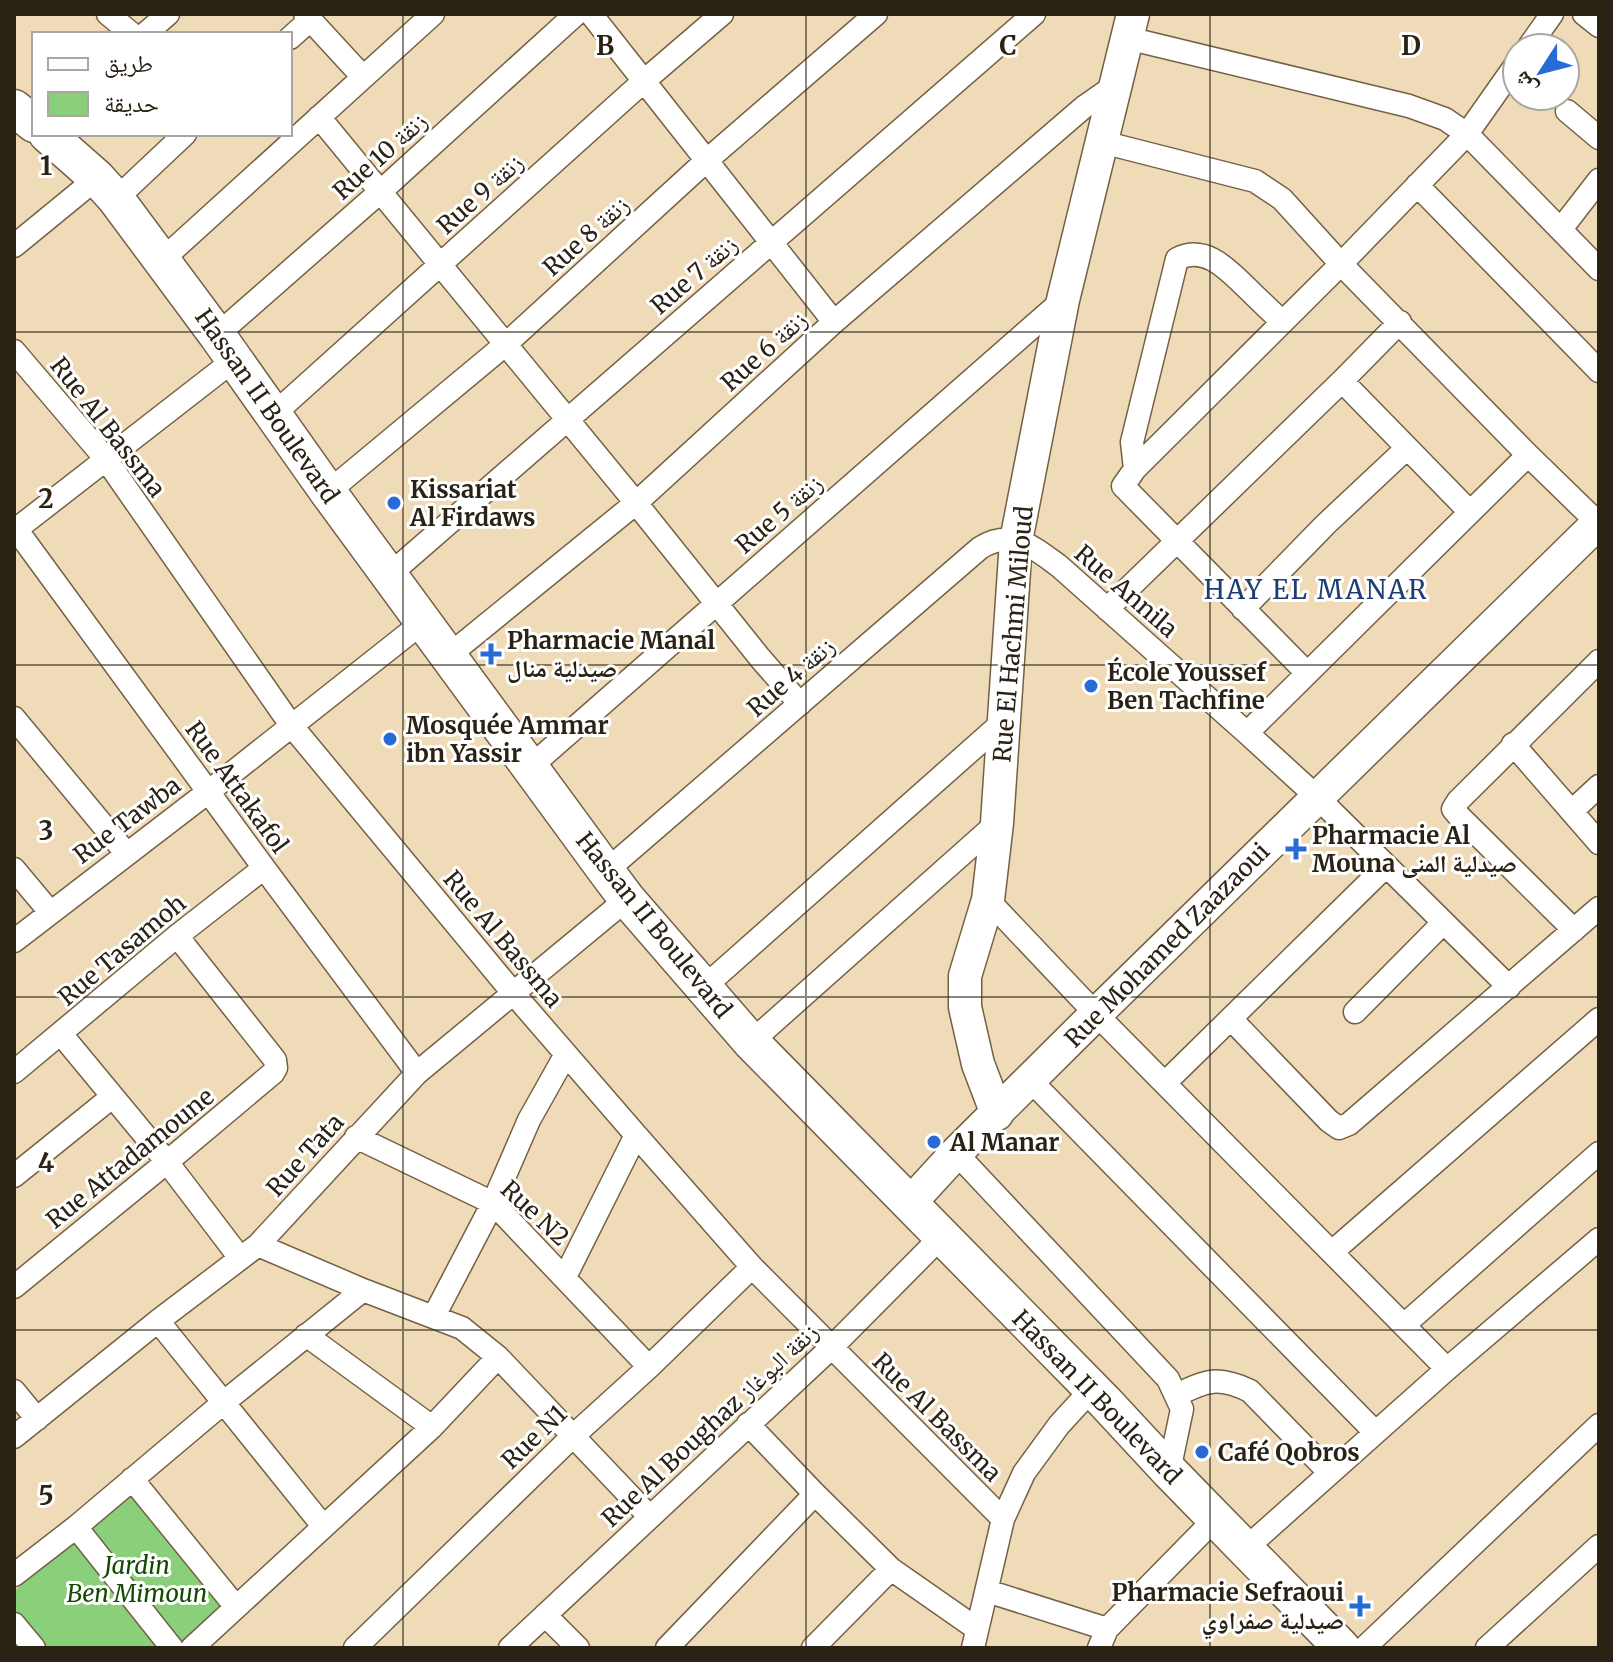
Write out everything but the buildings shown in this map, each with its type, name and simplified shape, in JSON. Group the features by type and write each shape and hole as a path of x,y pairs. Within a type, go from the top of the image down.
{"main road":[{"path":"14,108 32,122"},
{"name":"Hassan II Boulevard","path":"49,136 106,188 162,260 529,768 617,885 703,988 751,1042 1342,1648"}],"street":[{"path":"108,14 130,32"},
{"path":"147,32 168,14"},
{"path":"162,260 433,14"},
{"name":"Rue 10 زنقة","path":"15,530 105,458 225,348 380,192 576,14"},
{"path":"591,14 834,322"},
{"name":"Rue 9 زنقة","path":"274,414 722,14"},
{"name":"Rue 8 زنقة","path":"328,492 506,344 706,161 876,14"},
{"name":"Rue 7 زنقة","path":"389,575 1034,14"},
{"path":"1539,32 1552,14"},
{"path":"1584,14 1599,26"},
{"path":"292,36 308,17 363,77"},
{"path":"1130,26 1445,119 1467,134 1599,269"},
{"name":"Rue El Hachmi Miloud","path":"997,1114 978,1064 964,989 965,976 988,900 997,823 1016,541 1063,300 1130,26"},
{"name":"Rue 6 زنقة","path":"448,656 636,503 834,322 1084,107 1117,84"},
{"path":"1307,673 1123,486 1135,469 1467,134 1501,86"},
{"path":"1568,112 1599,138"},
{"path":"319,117 800,704"},
{"path":"14,246 182,136"},
{"path":"1102,142 1255,181 1282,199 1341,264 1599,523"},
{"path":"1561,229 1599,180"},
{"path":"1417,185 1599,371"},
{"path":"1135,469 1132,442 1177,259 1194,254 1215,261 1282,322"},
{"name":"Rue 5 زنقة","path":"529,768 1063,300"},
{"path":"1107,609 1400,322"},
{"name":"Rue Al Bassma","path":"19,365 105,458 291,725 514,994 752,1267 1003,1519"},
{"path":"1342,381 1470,512"},
{"path":"1243,609 1326,524 1407,448"},
{"path":"1247,733 1528,455"},
{"name":"Rue Mohamed Zaazaoui","path":"910,1203 1096,1014 1599,523"},
{"name":"Rue Attakafol","path":"15,530 417,1073"},
{"name":"Rue 4 زنقة","path":"617,885 800,704 980,548 1001,539 1016,541"},
{"name":"Rue Annila","path":"1016,541 1037,550 1059,566 1247,733 1317,797 1509,987"},
{"name":"Rue Tawba","path":"14,941 423,622"},
{"path":"1574,930 1453,809 1513,744 1599,661"},
{"path":"14,718 126,853"},
{"path":"703,988 1004,721"},
{"path":"1513,744 1599,843"},
{"path":"1572,811 1599,786"},
{"path":"751,1042 997,823"},
{"path":"1165,1083 1386,866"},
{"name":"Rue Tasamoh","path":"14,1072 264,868"},
{"path":"14,869 50,912"},
{"name":"Rue Tata","path":"14,1437 249,1252 417,1073 514,994 617,885"},
{"path":"988,900 1096,1014 1447,1369"},
{"path":"1231,1019 1339,1128 1349,1124 1599,908"},
{"path":"1355,1012 1443,923"},
{"name":"Rue Attadamoune","path":"14,1287 276,1068 275,1060 177,936"},
{"path":"1332,1252 1594,1032"},
{"path":"61,1034 167,1162 249,1252 363,1290 462,1328 498,1357 650,1517"},
{"path":"434,1316 493,1203 529,1120 566,1054"},
{"path":"1030,1080 1375,1432"},
{"path":"14,1176 112,1097"},
{"path":"565,1277 636,1135"},
{"name":"Rue N2","path":"356,1137 493,1203 649,1367"},
{"path":"956,1153 1168,1379 1182,1409 1169,1471"},
{"path":"1404,1325 1599,1153"},
{"name":"Rue Al Boughaz زنقة البوغاز","path":"510,1648 831,1348 942,1236"},
{"path":"1245,1549 1599,1239"},
{"name":"Rue N1","path":"355,1648 752,1267"},
{"path":"14,1575 363,1290"},
{"path":"158,1321 323,1526"},
{"path":"306,1335 432,1427"},
{"path":"192,1648 432,1427 498,1357"},
{"path":"1177,1395 1201,1383 1218,1382 1235,1384 1250,1391 1330,1473"},
{"path":"748,1424 891,1569 975,1639 1003,1519 1024,1473 1059,1425 1092,1389"},
{"path":"14,1391 37,1419"},
{"path":"1364,1648 1599,1425"},
{"path":"132,1479 236,1607"},
{"path":"667,1648 815,1494"},
{"path":"987,1591 1103,1642 1216,1518"},
{"path":"76,1527 172,1648"},
{"path":"1487,1648 1599,1546"},
{"path":"813,1648 891,1569"},
{"path":"545,1615 578,1648"},
{"path":"14,1624 34,1648"}],"green space":[{"name":"Jardin Ben Mimoun","path":"148,1480 237,1592 182,1648 45,1648 14,1609 14,1591"}],"place":[{"name":"Kissariat Al Firdaws","path":"394,503"},
{"name":"Pharmacie Manal صيدلية منال","path":"491,654"},
{"name":"École Youssef Ben Tachfine","path":"1091,686"},
{"name":"Mosquée Ammar ibn Yassir","path":"390,739"},
{"name":"Pharmacie Al Mouna صيدلية المنى","path":"1296,849"},
{"name":"Al Manar","path":"934,1142"},
{"name":"Café Qobros","path":"1202,1452"},
{"name":"Pharmacie Sefraoui صيدلية صفراوي","path":"1360,1606"}],"district":[{"name":"HAY EL MANAR","path":"1316,589"}]}
